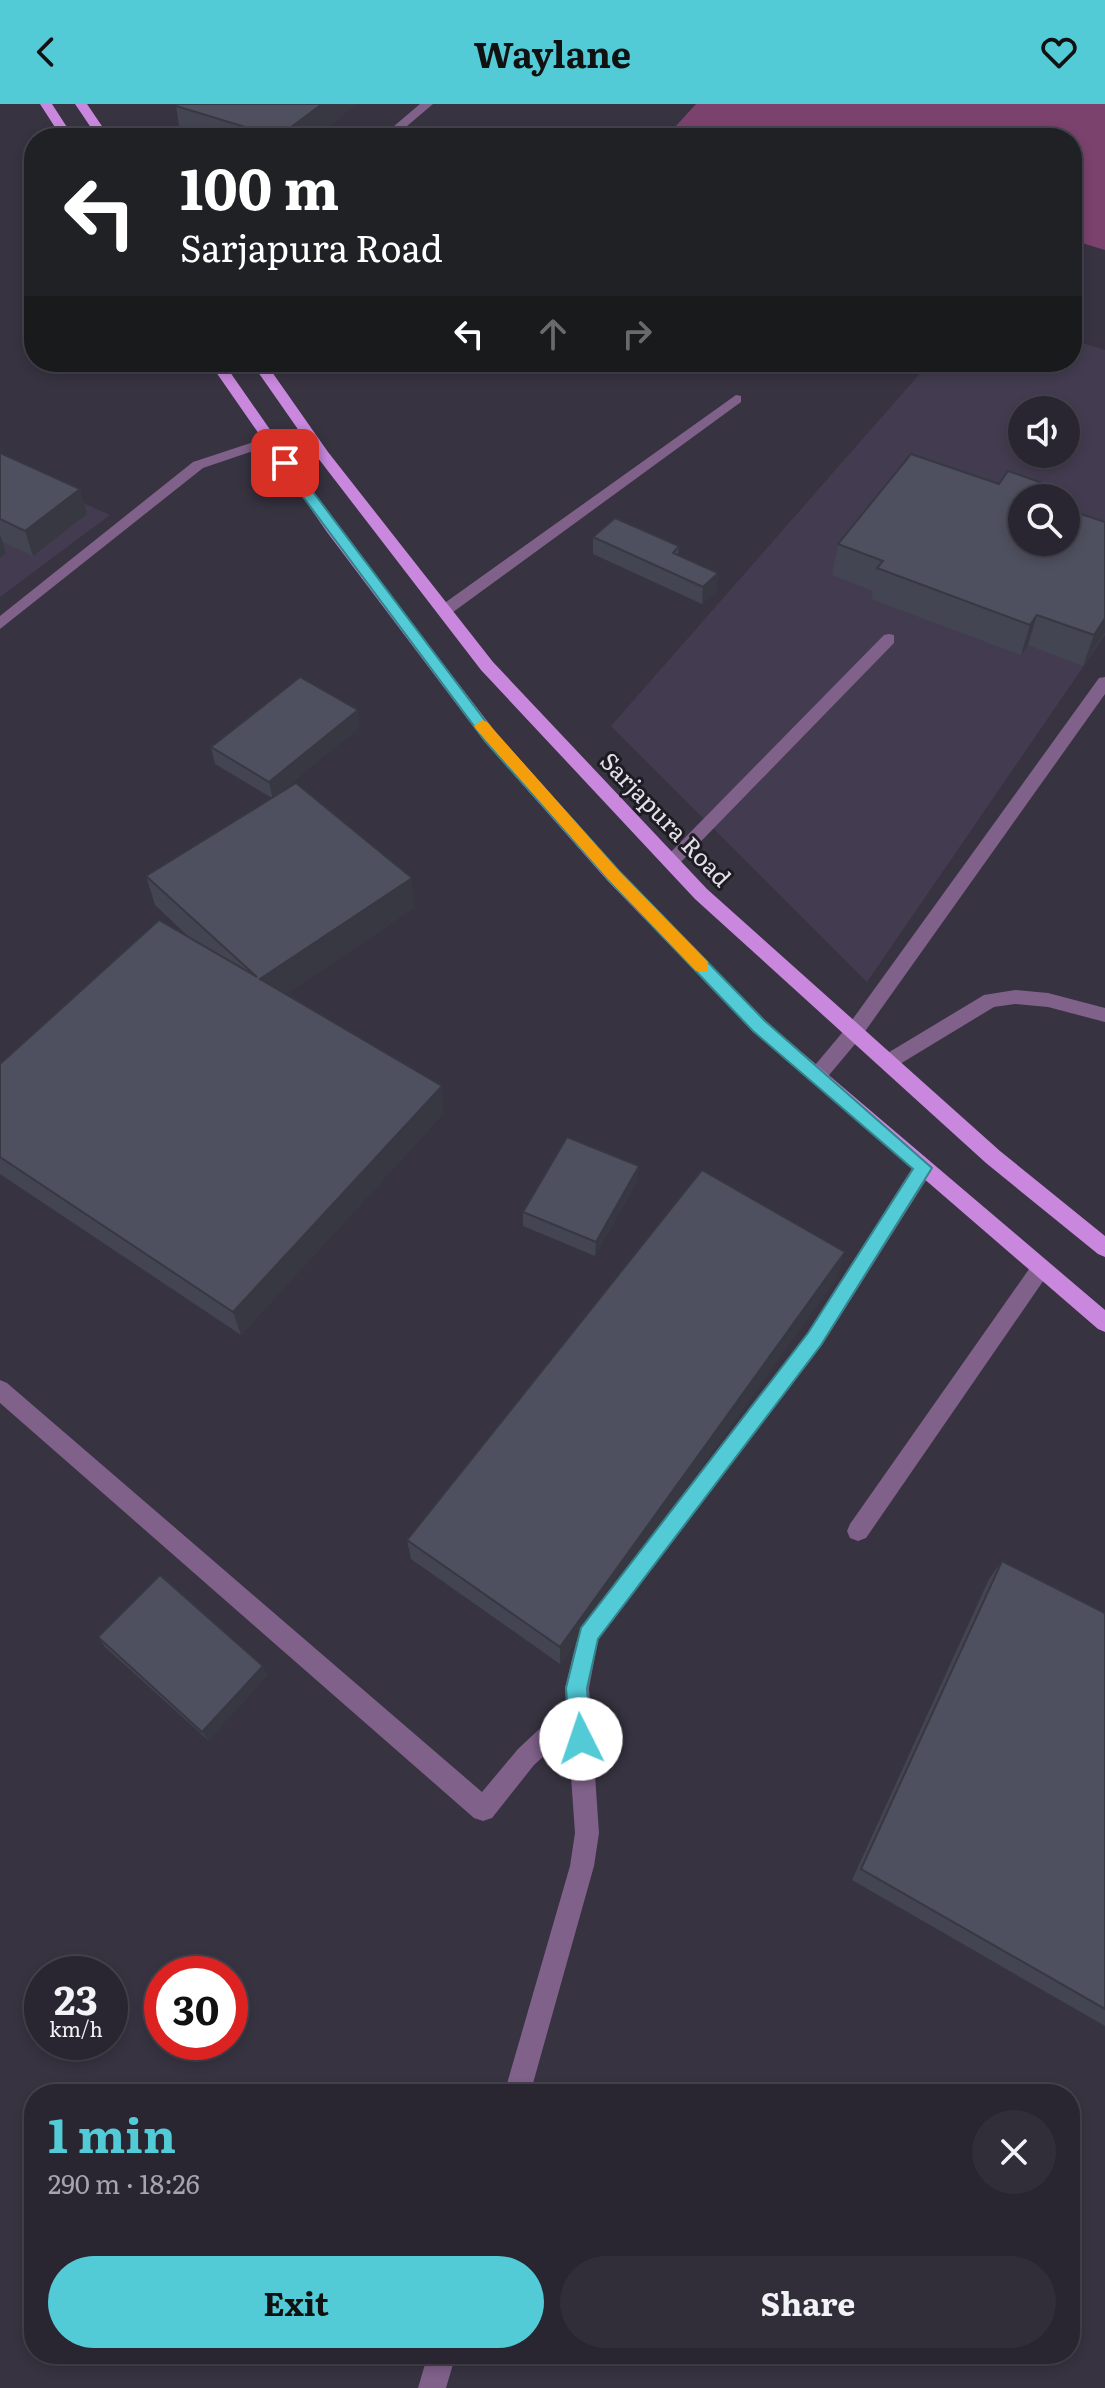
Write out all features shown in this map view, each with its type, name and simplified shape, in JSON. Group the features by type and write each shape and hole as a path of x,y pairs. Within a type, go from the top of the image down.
{"main road":[{"path":"46,104 62,128"},
{"path":"81,104 97,128"},
{"path":"223,372 269,441 491,738 665,929 759,1026 1105,1323"},
{"name":"Sarjapura Road","path":"265,372 323,455 487,666 701,894 993,1157 1105,1248"}],"street":[{"path":"398,128 427,104"},
{"path":"444,611 736,399"},
{"path":"0,624 198,465 269,441"},
{"path":"671,862 889,639"},
{"path":"817,1076 854,1032 1105,682"},
{"path":"888,1062 990,1000 1015,997 1048,1000 1105,1015"},
{"path":"520,2084 582,1866 587,1833 577,1688 588,1635 815,1339 923,1168"},
{"path":"858,1531 1041,1268"},
{"path":"0,1390 483,1809 526,1757 579,1708"},
{"path":"432,2388 439,2364"}],"shaded area":[{"path":"696,104 1105,104 1105,250 1082,243 1082,128 675,127"},
{"path":"1082,343 1105,350 1105,635 867,982 611,726 921,372 1082,372"},
{"path":"0,466 110,515 0,597"}],"building":[{"path":"322,104 290,128 248,128 176,106"},
{"path":"0,453 80,489 25,531 0,519"},
{"path":"911,454 999,484 1008,471 1045,484 1008,484 1008,556 1080,556 1080,514 1105,522 1105,618 1094,635 1037,615 1030,625 877,568 883,561 838,544"},
{"path":"615,518 679,546 673,553 718,573 703,587 593,537"},
{"path":"300,677 358,710 269,782 211,747"},
{"path":"296,783 412,878 260,979 442,1086 233,1312 0,1157 0,1064 159,920 257,977 146,876"},
{"path":"567,1137 639,1166 596,1242 523,1212"},
{"path":"702,1170 845,1252 560,1647 407,1540"},
{"path":"1002,1561 1105,1613 1105,2009 861,1869"},
{"path":"160,1575 263,1666 202,1732 98,1637"}],"slow traffic":[{"path":"482,726 613,875 702,967"}],"route":[{"path":"285,463 491,738 613,875 759,1026 923,1168 815,1339 588,1635 577,1688 581,1739"}]}
